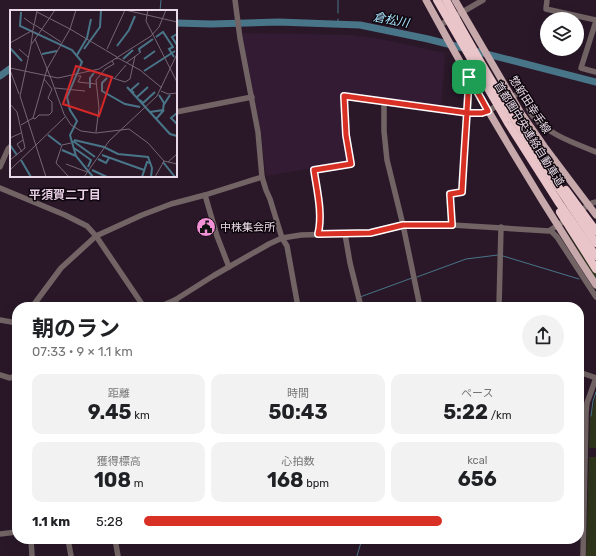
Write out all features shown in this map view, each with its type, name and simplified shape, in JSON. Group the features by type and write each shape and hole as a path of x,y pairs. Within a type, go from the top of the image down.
{"highway":[{"name":"首都圏中央連絡自動車道","path":"437,0 508,123 559,203 596,256"},
{"name":"首都圏中央連絡自動車道","path":"446,0 543,166 596,243"},
{"path":"508,123 512,136 596,269"},
{"path":"519,126 596,231"}],"main road":[{"path":"426,0 517,161 596,285"},
{"name":"惣新田幸手線","path":"455,0 511,97 544,146 596,215"}],"street":[{"path":"235,0 239,30 258,132 262,177 282,238 287,246 297,302"},
{"path":"440,25 483,0"},
{"path":"547,0 546,9 596,20 581,68 596,72"},
{"path":"452,225 450,194 462,192 469,77"},
{"path":"318,234 320,225 314,170 351,164 346,135 344,96 468,113 482,113 522,92 524,94 528,109 537,121 565,140 596,152"},
{"path":"177,112 252,97"},
{"path":"384,102 384,131 387,160 403,225 419,302"},
{"path":"0,167 10,147"},
{"path":"36,302 61,268 96,236 142,215 171,204 262,177"},
{"path":"0,188 65,215 87,226 96,236 141,302"},
{"path":"205,195 217,236 229,266"},
{"path":"170,302 229,266 282,238 318,234 370,233 403,225 452,225 551,231 588,205 596,202"},
{"path":"499,302 501,227"},
{"path":"551,231 557,237 596,297"},
{"path":"345,234 360,302"},
{"path":"0,320 12,322"},
{"path":"584,374 596,378 587,404 586,413 584,508"},
{"path":"0,375 12,377"},
{"path":"0,534 12,533"},
{"path":"31,544 32,556"},
{"path":"69,544 71,556"},
{"path":"116,544 118,556"},
{"path":"583,544 583,556"}],"shaded area":[{"path":"242,33 351,35 380,39 445,53 441,106 342,94 341,118 348,162 266,176 261,132"}],"green space":[{"path":"567,229 596,274 596,280 566,230"},
{"path":"596,394 596,448 589,448 590,416"},
{"path":"589,457 596,457 596,556 586,556"}],"waterway":[{"path":"160,10 161,0"},
{"path":"338,0 338,13"},
{"name":"倉松川","path":"338,19 338,24"},
{"name":"倉松川","path":"177,23 211,24 278,22 360,25 428,39 596,82"},
{"name":"倉松川","path":"0,76 10,69"},
{"path":"417,277 466,259 498,255"},
{"path":"503,256 579,279"},
{"path":"360,297 412,278"},
{"path":"591,416 596,392"},
{"path":"357,556 361,544"}],"place":[{"name":"中株集会所","path":"206,227"}],"district":[{"name":"平須賀二丁目","path":"65,195"}],"route":[{"path":"469,77 468,113 462,192 450,194 452,225 403,225 370,233 318,234 320,225 314,170 351,164 346,135 344,96 468,113 482,113 488,111 469,77"}]}
